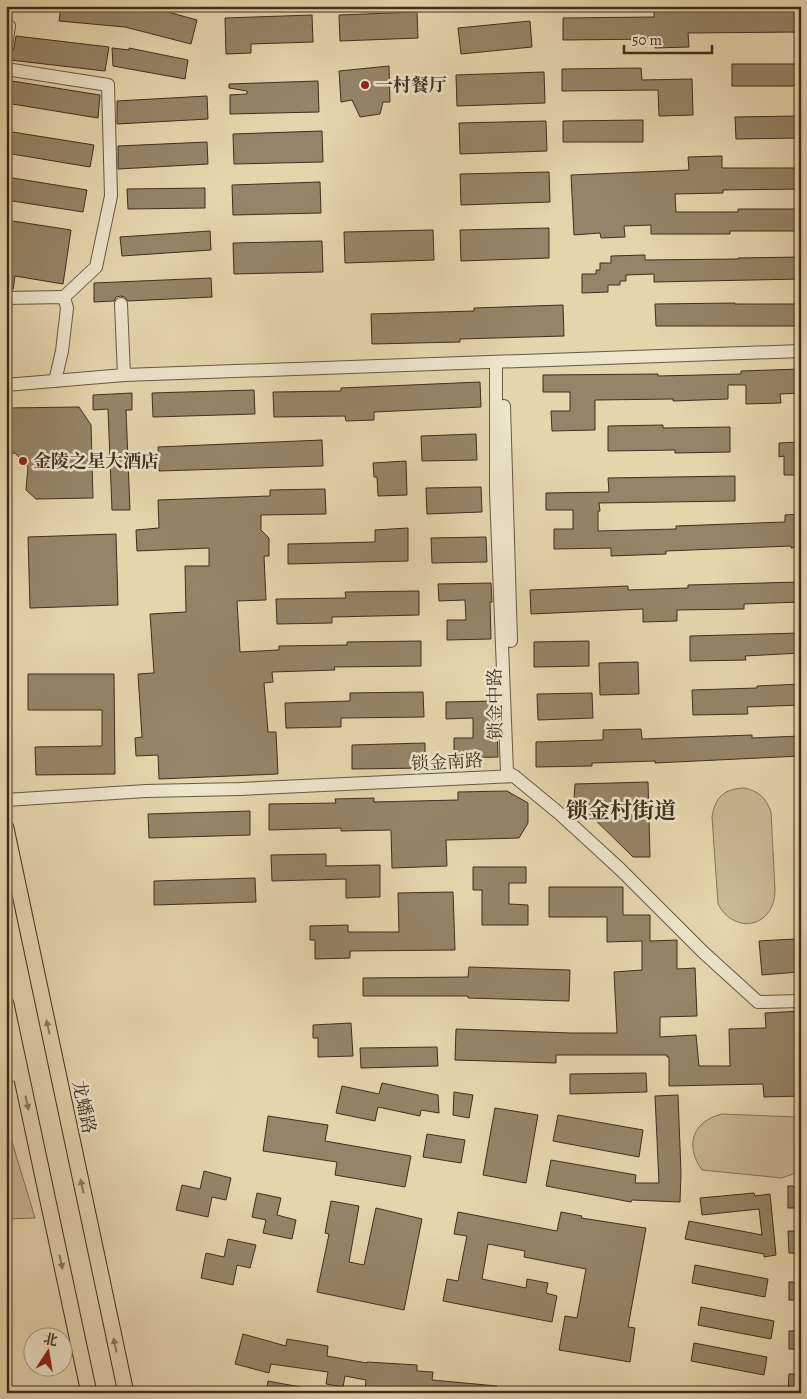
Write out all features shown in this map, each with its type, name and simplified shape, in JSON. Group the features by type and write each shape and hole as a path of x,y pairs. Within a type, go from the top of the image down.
{"main road":[{"name":"龙蟠路","path":"6,828 126,1393"},
{"path":"6,1004 14,1074 89,1393"}],"street":[{"path":"6,47 9,26"},
{"path":"6,69 108,84 111,196 96,267 64,297 6,298"},
{"path":"55,381 62,351 67,308 64,297"},
{"path":"121,304 124,375"},
{"path":"6,385 124,375 801,351"},
{"name":"锁金中路","path":"500,362 496,492 507,772 514,776"},
{"path":"514,776 560,814 621,870 703,952 758,1002 801,1001"},
{"name":"锁金南路","path":"6,800 146,791 240,789 514,776"}],"shaded area":[{"path":"744,788 754,791 761,796 771,812 775,890 773,903 761,919 753,923 734,921 725,914 718,904 712,817 715,804 722,795 731,790"},
{"path":"722,1114 795,1117 801,1123 801,1167 793,1174 782,1178 702,1170 693,1152 694,1135 704,1122"},
{"path":"6,1122 35,1218 6,1219"}],"building":[{"path":"61,6 146,6 197,20 191,44 125,27 59,21"},
{"path":"801,10 801,32 688,33 689,47 655,48 655,39 563,40 563,18 654,17 654,12"},
{"path":"417,12 418,38 340,41 339,15"},
{"path":"312,15 313,42 251,44 251,53 226,54 225,18"},
{"path":"530,21 532,47 461,54 458,28"},
{"path":"16,36 109,47 105,71 10,60"},
{"path":"112,48 129,50 129,48 188,60 185,79 113,66"},
{"path":"732,64 801,64 801,86 732,86"},
{"name":"一村餐厅","path":"389,66 390,102 383,102 380,114 360,117 352,100 341,102 339,71"},
{"path":"641,68 642,80 692,79 693,115 659,116 658,90 562,91 562,69"},
{"path":"544,72 545,103 457,106 456,75"},
{"path":"6,80 100,95 98,118 6,103"},
{"path":"318,81 319,112 230,114 230,95 247,94 247,91 229,88 229,84"},
{"path":"207,96 208,119 117,124 117,101"},
{"path":"801,116 801,138 736,139 735,117"},
{"path":"643,120 643,142 563,142 563,121"},
{"path":"546,121 547,151 460,154 459,123"},
{"path":"6,131 94,145 90,167 6,153"},
{"path":"322,131 323,162 234,164 233,134"},
{"path":"207,142 208,164 118,169 118,146"},
{"path":"722,156 722,168 801,168 801,189 723,190 723,193 675,194 676,212 738,212 738,209 801,209 801,231 730,231 730,234 651,234 651,225 624,226 625,237 601,238 600,233 574,235 571,175 689,170 688,157"},
{"path":"549,172 550,202 461,205 460,174"},
{"path":"6,177 87,190 83,212 6,200"},
{"path":"320,182 321,213 233,215 232,185"},
{"path":"205,188 205,208 128,209 127,189"},
{"path":"6,220 71,230 63,284 15,276 13,290 6,290"},
{"path":"549,228 549,258 461,261 460,230"},
{"path":"433,230 434,260 345,263 344,232"},
{"path":"210,231 211,250 122,256 120,237"},
{"path":"322,241 323,272 234,274 233,243"},
{"path":"645,255 645,260 801,257 801,279 654,282 654,274 626,275 626,281 620,281 620,285 608,285 608,292 582,293 582,274 596,274 596,270 600,270 600,263 611,263 611,256"},
{"path":"211,278 212,297 128,301 125,297 121,296 116,297 114,301 94,302 94,283"},
{"path":"655,304 801,304 801,326 656,326"},
{"path":"563,305 564,336 460,339 460,342 372,344 371,314 474,311 474,308"},
{"path":"801,369 801,393 780,394 781,403 746,404 746,385 728,385 728,399 673,401 673,399 595,400 595,430 552,431 551,411 570,411 570,392 543,392 543,375 658,374 658,376 741,374 741,371"},
{"path":"480,382 481,407 374,412 374,420 346,421 345,416 274,417 273,392 341,391 341,388"},
{"path":"254,390 255,414 153,417 152,393"},
{"path":"132,393 132,410 126,410 130,510 112,510 108,409 93,410 93,395"},
{"path":"79,407 91,425 93,498 36,499 26,490 28,467 15,453 6,453 6,408"},
{"path":"663,425 663,428 730,427 730,452 675,453 675,450 608,451 608,426"},
{"path":"476,434 477,460 422,461 421,436"},
{"path":"322,440 323,466 159,471 158,447"},
{"path":"801,442 801,475 784,475 784,456 779,457 779,443"},
{"path":"406,461 407,495 378,496 377,477 374,477 373,463"},
{"path":"735,476 735,501 599,503 598,531 676,529 676,526 785,522 785,515 801,514 801,547 666,551 666,554 611,556 611,548 554,549 554,529 573,529 573,510 546,510 546,493 609,492 608,478"},
{"path":"481,487 482,512 427,514 426,488"},
{"path":"325,489 326,514 261,515 261,530 269,538 269,556 264,556 266,600 237,601 240,652 279,650 279,646 347,645 347,642 421,641 421,666 334,667 335,670 272,672 273,682 264,683 268,732 276,732 278,774 159,779 158,755 136,756 135,738 142,737 138,674 154,673 150,614 186,612 185,566 209,566 209,548 137,551 136,530 159,528 158,500 270,496 270,490"},
{"path":"408,528 408,561 288,564 288,544 375,542 375,530"},
{"path":"116,534 118,605 30,608 28,537"},
{"path":"486,537 487,562 432,563 431,538"},
{"path":"801,582 801,602 744,604 744,609 677,610 677,621 643,622 643,609 531,614 530,590 628,586 628,590 688,588 688,585"},
{"path":"491,583 491,639 447,640 447,620 466,620 465,600 439,601 438,584"},
{"path":"419,591 419,615 332,617 332,623 277,624 276,599 346,598 345,592"},
{"path":"801,633 801,653 745,656 746,660 690,661 690,636"},
{"path":"589,641 589,666 534,667 534,642"},
{"path":"638,662 639,694 600,695 599,663"},
{"path":"28,674 114,674 115,774 36,775 35,747 102,746 102,710 28,710"},
{"path":"801,684 801,705 747,707 748,714 693,715 692,690 757,688 757,686"},
{"path":"423,692 424,717 341,718 341,727 286,728 285,703 350,701 350,693"},
{"path":"592,693 593,718 538,720 537,694"},
{"path":"496,701 498,757 454,758 454,738 473,738 473,718 446,719 446,702"},
{"path":"641,729 642,739 752,735 752,738 801,736 801,756 655,763 655,761 592,763 592,766 536,767 536,742 603,740 603,730"},
{"path":"425,743 425,768 352,769 352,745"},
{"path":"648,782 650,857 633,857 574,799 575,784"},
{"path":"507,791 528,803 528,823 519,838 446,840 447,866 392,868 391,830 341,831 341,828 269,830 269,804 336,803 335,799 374,798 374,802 458,800 458,792"},
{"path":"250,811 250,835 149,838 148,814"},
{"path":"326,854 326,866 380,865 380,897 346,898 346,879 272,881 271,855"},
{"path":"473,867 526,867 526,883 509,883 509,904 528,905 528,925 482,925 482,890 473,890"},
{"path":"255,878 256,902 154,905 154,881"},
{"path":"549,887 623,887 623,915 650,915 650,941 677,940 677,969 695,968 697,1016 660,1017 660,1037 696,1035 699,1066 730,1066 729,1029 766,1028 765,1013 801,1011 801,1096 764,1097 763,1084 669,1086 669,1057 667,1055 556,1055 556,1063 455,1060 456,1029 617,1033 614,972 642,970 642,941 607,942 607,917 549,917"},
{"path":"453,892 455,950 350,951 350,958 315,959 315,940 310,940 310,926 348,925 348,932 399,932 398,893"},
{"path":"795,939 798,972 762,975 759,941"},
{"path":"469,967 570,970 569,1001 468,998 468,996 363,996 363,978 468,977"},
{"path":"351,1023 353,1056 318,1057 318,1038 313,1038 313,1025"},
{"path":"437,1047 438,1066 361,1068 360,1048"},
{"path":"646,1073 647,1092 570,1094 570,1074"},
{"path":"382,1083 438,1095 439,1113 421,1110 420,1116 378,1107 375,1121 336,1113 342,1086 379,1094"},
{"path":"454,1092 473,1095 469,1118 453,1115"},
{"path":"678,1095 681,1173 680,1202 632,1200 631,1202 546,1186 551,1160 636,1175 635,1183 659,1183 655,1096"},
{"path":"495,1108 538,1115 526,1183 483,1175"},
{"path":"558,1115 643,1130 639,1157 553,1141"},
{"path":"268,1116 328,1125 325,1141 411,1156 405,1187 335,1175 337,1162 263,1151"},
{"path":"427,1134 465,1140 461,1163 423,1157"},
{"path":"204,1171 231,1178 226,1200 212,1197 208,1217 176,1210 182,1185 200,1189"},
{"path":"788,1186 801,1186 801,1208 788,1208"},
{"path":"257,1193 281,1198 277,1215 296,1220 292,1239 263,1233 266,1220 252,1217"},
{"path":"754,1193 755,1196 770,1194 776,1255 764,1257 764,1254 685,1239 689,1221 762,1235 759,1209 702,1215 700,1198"},
{"path":"331,1201 359,1206 349,1262 364,1265 376,1208 422,1219 404,1310 317,1292 329,1234 325,1233"},
{"path":"458,1212 557,1231 561,1212 582,1216 581,1218 646,1228 628,1327 635,1328 630,1362 559,1350 565,1316 577,1318 586,1269 524,1257 525,1251 488,1244 482,1279 526,1288 527,1279 548,1283 546,1293 557,1296 552,1322 443,1301 447,1279 458,1281 467,1236 454,1234"},
{"path":"788,1231 801,1231 801,1253 789,1253"},
{"path":"228,1239 256,1245 250,1268 237,1265 233,1285 201,1278 206,1253 224,1257"},
{"path":"695,1265 768,1279 765,1297 692,1283"},
{"path":"789,1282 801,1282 801,1300 789,1300"},
{"path":"701,1307 774,1321 771,1339 698,1325"},
{"path":"789,1331 801,1331 801,1349 789,1349"},
{"path":"243,1334 286,1346 287,1339 328,1346 327,1356 367,1363 417,1365 417,1371 433,1372 432,1380 497,1386 496,1393 401,1393 365,1390 366,1380 345,1376 343,1387 326,1384 328,1372 271,1364 269,1373 235,1364"},
{"path":"694,1343 767,1357 764,1375 691,1361"},
{"path":"789,1374 801,1374 801,1392 788,1392"},
{"path":"268,1381 306,1388 305,1393 266,1393"}],"place":[{"name":"一村餐厅","path":"365,85"},
{"name":"金陵之星大酒店","path":"23,461"}],"district":[{"name":"锁金村街道","path":"621,810"}]}
